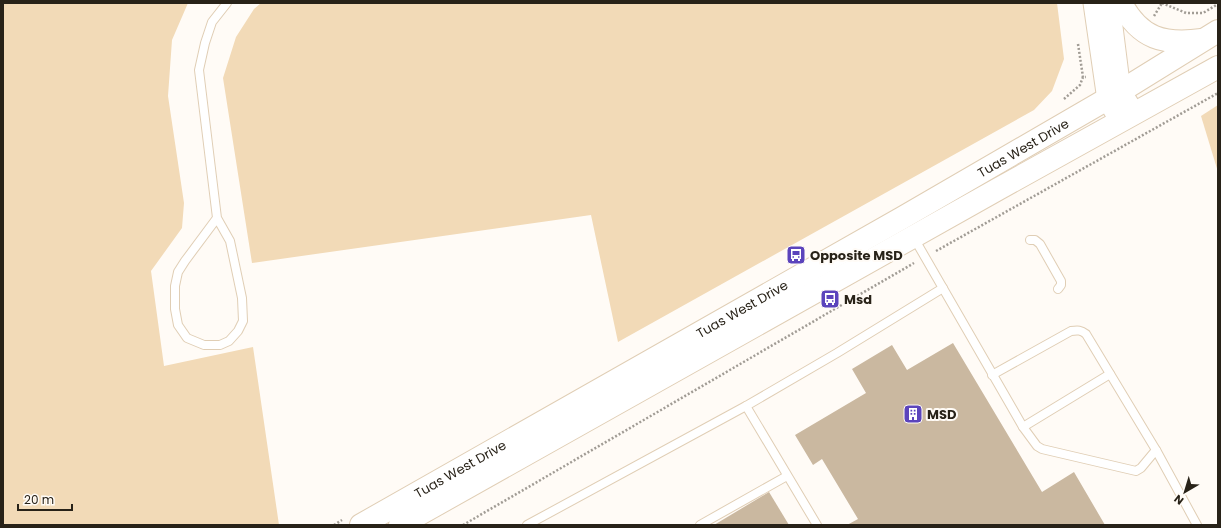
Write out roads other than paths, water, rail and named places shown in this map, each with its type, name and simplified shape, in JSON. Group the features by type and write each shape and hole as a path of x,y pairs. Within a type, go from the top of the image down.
{"main road":[{"path":"1121,3 1127,14 1145,32 1157,38 1182,42 1211,36"},
{"name":"Tuas West Drive","path":"408,523 907,227 1114,95 1211,36"},
{"name":"Tuas West Drive","path":"361,525 907,227 1128,118 1218,67"}],"street":[{"path":"1093,3 1114,95 1128,118"},
{"path":"1110,3 1114,95"}],"lane":[{"path":"217,218 178,272 175,286 175,309 178,325 187,338 204,345 220,345 229,341 238,331 243,321 242,298 230,241 217,218 199,70 205,43 212,22 227,3"},
{"path":"907,227 992,375 1023,427 1037,446 1042,449 1136,471 1141,468 1156,450"},
{"path":"1030,240 1035,240 1040,244 1061,281 1061,286 1058,289"},
{"path":"527,525 746,406 943,288"},
{"path":"992,375 1071,331 1079,330 1086,334 1156,450 1197,525"},
{"path":"1023,427 1110,374"},
{"path":"746,406 817,525"},
{"path":"700,525 787,476"}],"place":[{"name":"Opposite MSD","path":"796,255"},
{"name":"Msd","path":"830,299"},
{"name":"MSD","path":"913,414"}]}
